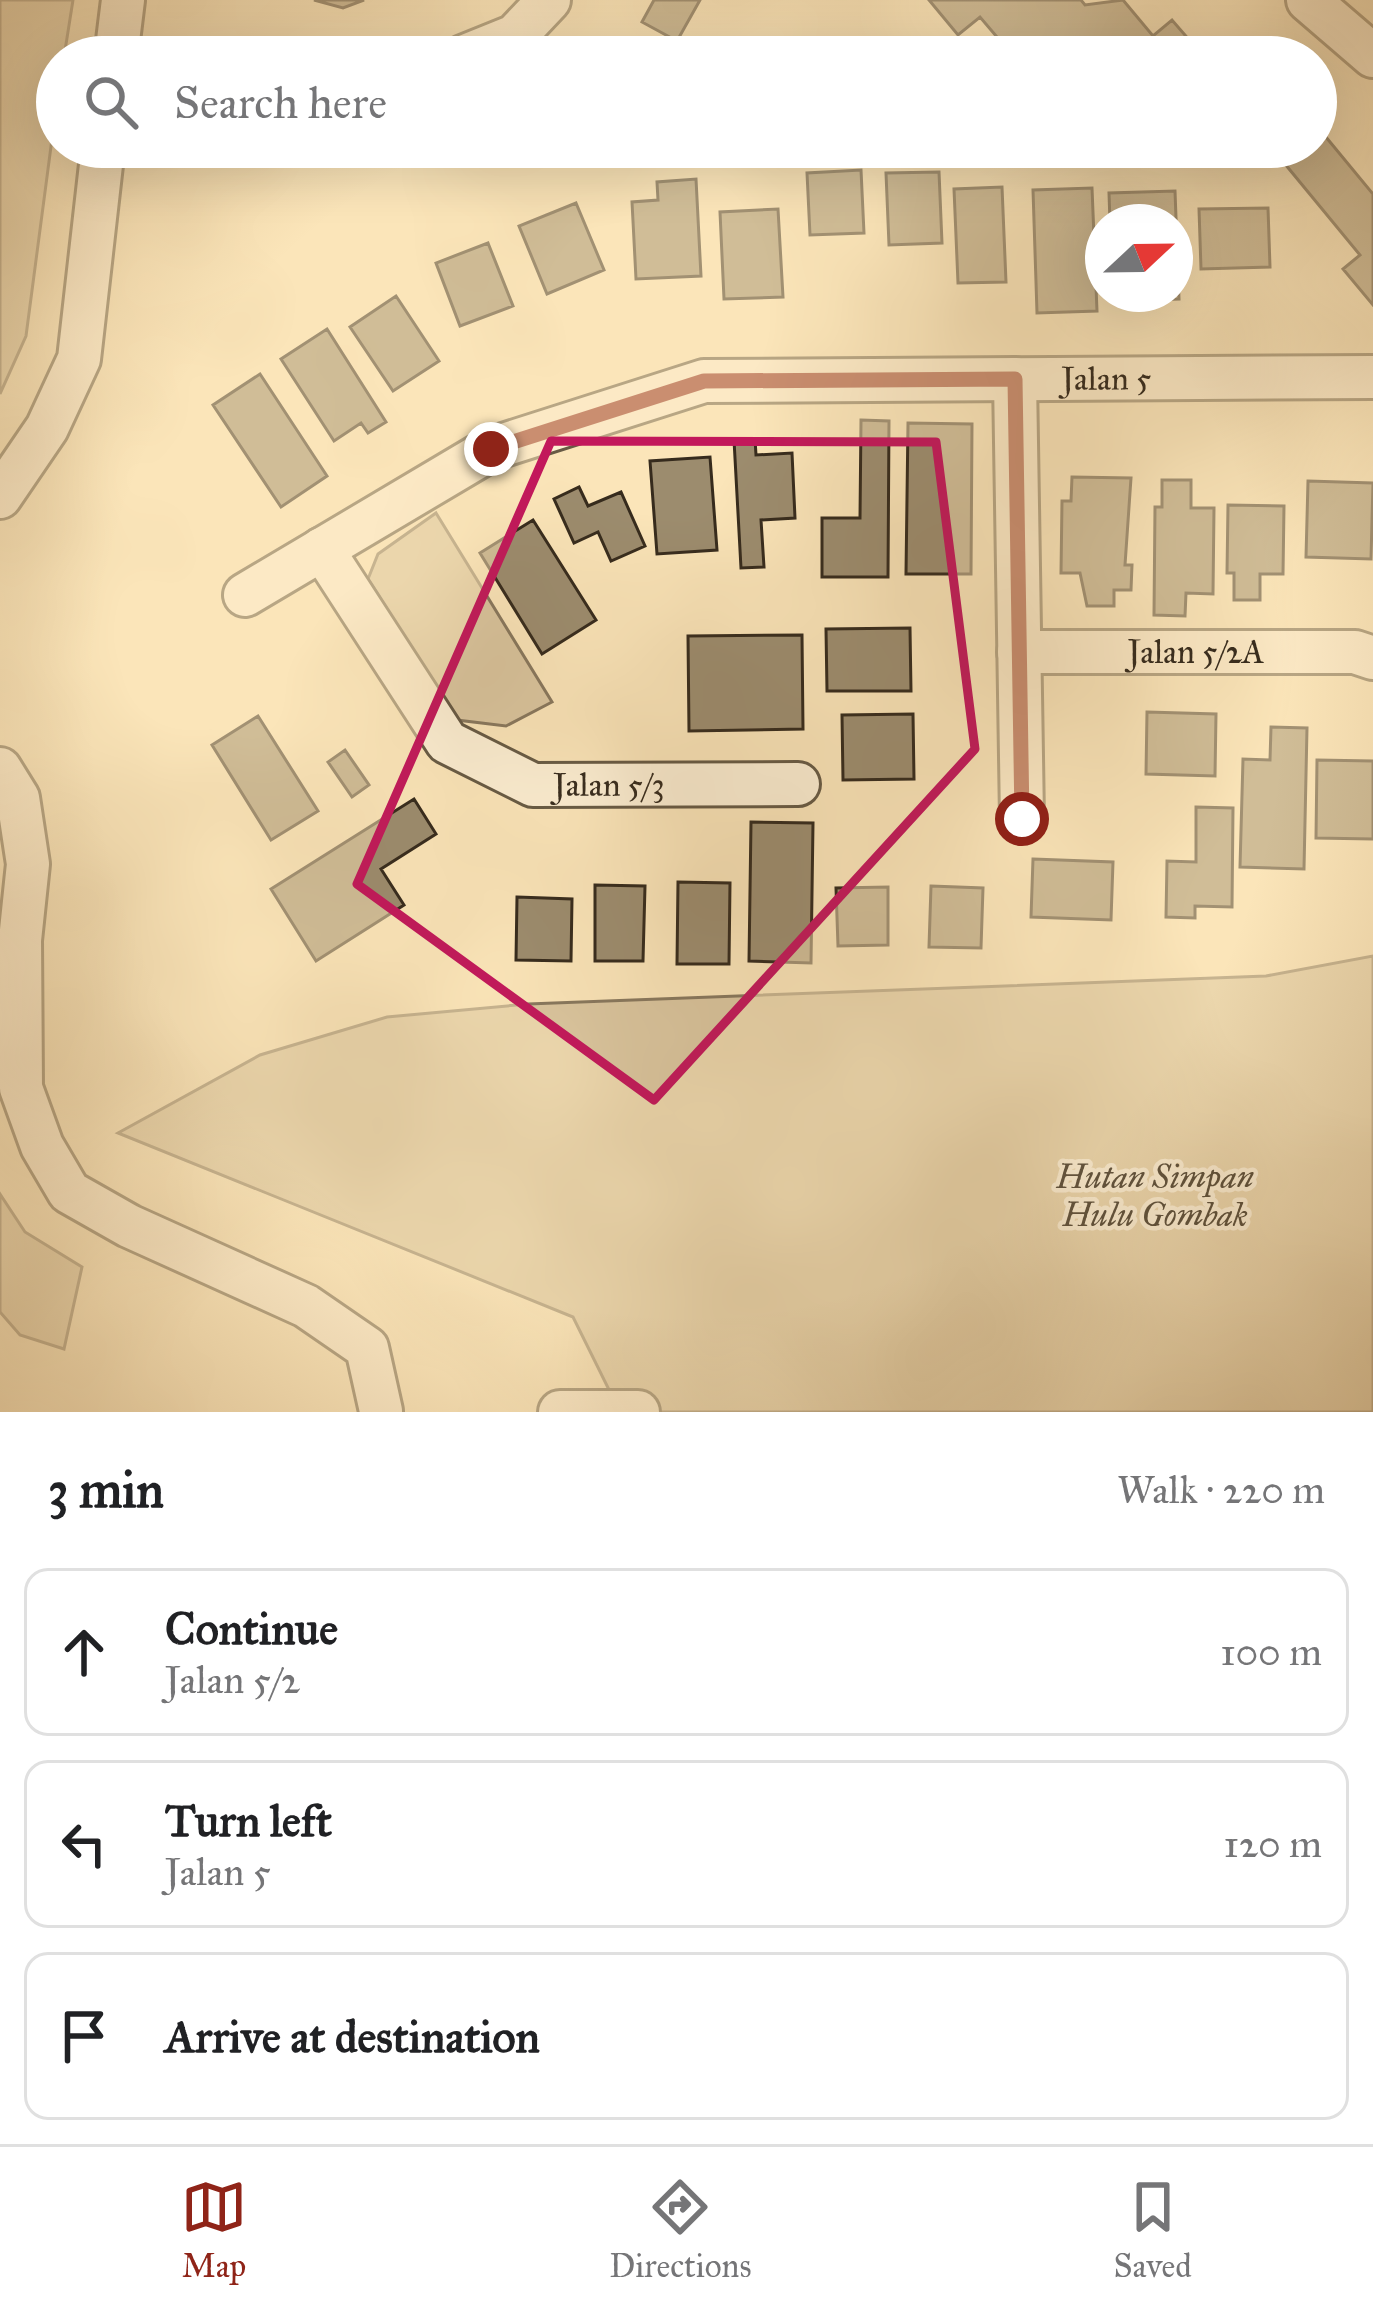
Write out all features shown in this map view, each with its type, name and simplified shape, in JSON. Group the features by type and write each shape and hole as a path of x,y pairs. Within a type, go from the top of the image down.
{"street":[{"path":"119,36 123,0"},
{"path":"514,36 549,0"},
{"path":"1308,0 1373,56"},
{"path":"0,497 47,428 79,359 101,168"},
{"name":"Jalan 5","path":"245,595 491,449 704,381 1373,376"},
{"path":"1015,379 1022,819"},
{"name":"Jalan 5/3","path":"322,549 447,742 512,775 533,785 798,784"},
{"name":"Jalan 5/2A","path":"1019,652 1355,652 1373,658"},
{"path":"0,769 18,798 28,864 20,940 21,1088 42,1146 69,1192 129,1226 306,1306 367,1348 381,1412 405,1412"},
{"path":"560,1412 638,1412"}],"highlighted area":[{"path":"551,441 936,442 975,749 654,1100 357,884"}],"green space":[{"path":"0,0 73,0 67,36 36,36 36,168 48,168 26,336 0,394"},
{"path":"436,513 552,702 506,726 457,720 368,579 378,554"},
{"name":"Hutan Simpan Hulu Gombak","path":"1373,956 1373,1412 620,1412 573,1317 118,1133 260,1055 387,1017 528,1004 1266,976"},
{"path":"0,1194 25,1232 82,1267 64,1349 20,1335 0,1312"}],"building":[{"path":"314,0 364,0 343,8"},
{"path":"654,0 700,0 680,36 668,36 642,22"},
{"path":"929,0 1081,0 1085,5 1123,0 1153,36 996,36 980,17 958,35"},
{"path":"1172,20 1186,36 1153,36"},
{"path":"1337,150 1373,194 1373,305 1343,269 1360,255 1288,168 1337,168"},
{"path":"861,170 864,233 810,235 807,173"},
{"path":"939,172 942,243 889,245 886,173"},
{"path":"696,179 701,276 636,279 632,202 658,200 657,182"},
{"path":"1002,187 1006,282 958,283 954,189"},
{"path":"1092,188 1093,204 1085,204 1085,311 1037,313 1033,190"},
{"path":"1175,191 1175,204 1109,204 1109,193"},
{"path":"576,203 604,270 547,294 519,226"},
{"path":"1268,208 1270,267 1201,269 1199,209"},
{"path":"778,209 783,297 724,299 720,212"},
{"path":"488,243 513,306 460,326 436,263"},
{"path":"396,296 439,361 393,391 350,327"},
{"path":"327,329 386,422 368,433 361,423 334,441 281,359"},
{"path":"260,374 327,476 281,507 213,405"},
{"path":"861,420 889,421 888,577 822,577 822,518 860,518"},
{"path":"908,423 972,424 971,574 906,574"},
{"path":"755,439 756,455 792,453 795,518 761,520 764,567 741,568 734,440"},
{"path":"710,457 717,550 657,554 650,461"},
{"path":"1072,477 1131,478 1125,565 1132,565 1131,590 1114,590 1114,606 1087,606 1080,573 1061,573 1062,501 1071,501"},
{"path":"1162,480 1191,480 1191,508 1214,508 1213,594 1186,593 1185,616 1154,615 1155,507 1162,507"},
{"path":"1308,481 1373,483 1371,559 1306,557"},
{"path":"579,487 588,506 621,492 645,546 611,561 598,532 574,543 554,499"},
{"path":"1228,505 1284,506 1283,574 1260,574 1260,600 1234,600 1234,573 1227,573"},
{"path":"533,520 596,620 542,654 480,553"},
{"path":"910,628 911,691 827,691 826,629"},
{"path":"802,635 803,729 689,731 688,636"},
{"path":"1147,712 1216,714 1215,776 1146,774"},
{"path":"913,714 914,779 843,780 842,715"},
{"path":"258,716 318,811 271,840 212,745"},
{"path":"1271,727 1307,728 1304,869 1240,867 1243,759 1270,760"},
{"path":"345,750 369,785 352,797 328,762"},
{"path":"1317,760 1373,761 1373,839 1316,838"},
{"path":"414,799 436,834 381,869 404,905 316,961 271,889"},
{"path":"1196,807 1233,808 1232,907 1195,906 1195,918 1166,917 1167,861 1196,862"},
{"path":"751,822 813,823 811,963 749,961"},
{"path":"1033,859 1113,862 1111,920 1031,917"},
{"path":"678,882 730,883 729,964 677,964"},
{"path":"595,885 645,886 643,961 595,961"},
{"path":"931,886 983,888 981,948 929,947"},
{"path":"888,887 888,945 838,946 836,888"},
{"path":"517,897 572,899 571,961 516,960"}],"route":[{"path":"491,449 704,381 1015,379 1022,819"}]}
